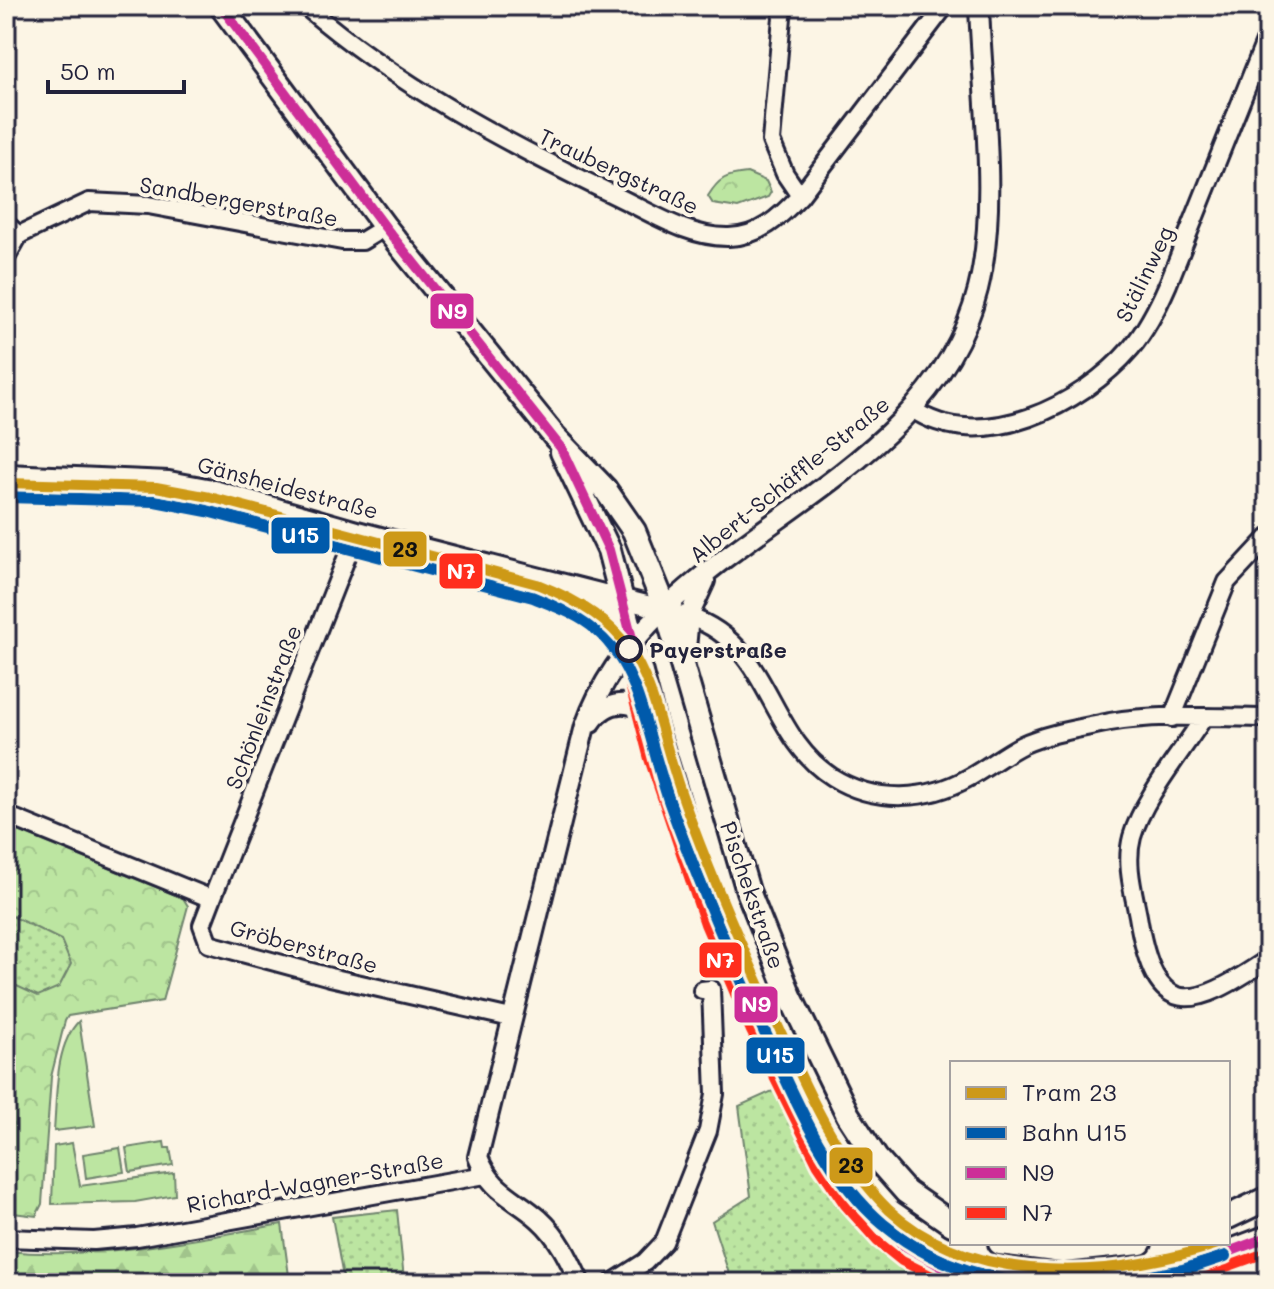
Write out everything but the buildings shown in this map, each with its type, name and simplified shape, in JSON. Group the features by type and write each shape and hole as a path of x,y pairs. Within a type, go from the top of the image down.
{"main road":[{"path":"221,6 385,227 555,437"},
{"name":"Pischekstraße","path":"555,437 609,550 654,723 695,856 771,1041 829,1156 873,1217 903,1245 944,1268 993,1283"},
{"name":"Pischekstraße","path":"555,437 591,473 619,508 643,549 666,610 763,936 818,1056 876,1158 906,1192 950,1223"},
{"path":"1230,1216 1268,1198"},
{"path":"1119,1283 1189,1267 1268,1237"},
{"path":"1016,1245 1063,1251 1121,1245"}],"street":[{"name":"Traubergstraße","path":"305,6 386,68 459,115 681,228 725,238 748,235 776,221 800,196 945,6"},
{"path":"783,6 771,141 785,174 800,196"},
{"name":"Albert-Schäffle-Straße","path":"666,610 710,572 858,459 912,409 943,370 957,345 979,288 988,218 979,6"},
{"name":"Stälinweg","path":"912,409 947,427 973,429 1003,423 1045,410 1077,393 1102,376 1129,350 1148,323 1168,284 1268,34"},
{"name":"Sandbergerstraße","path":"6,258 13,230 89,202 148,205 342,241 362,241 385,227"},
{"name":"Gänsheidestraße","path":"6,474 169,481 207,488 357,531 689,616 711,627 749,659 800,745 831,777 872,794 921,797 967,779 1023,744 1113,722 1204,717 1268,718"},
{"name":"Schönleinstraße","path":"212,899 357,531"},
{"path":"1172,718 1227,582 1268,538"},
{"path":"686,682 684,643 689,616 710,572"},
{"path":"558,583 607,612 634,643"},
{"name":"Albert-Schäffle-Straße","path":"699,592 699,611 711,627"},
{"path":"580,1283 555,1236 537,1217 501,1193 485,1175 478,1157 479,1143 580,744 597,699 634,643 666,610"},
{"path":"580,744 597,714 613,704 639,708 654,723"},
{"path":"1204,717 1141,815 1131,839 1129,863 1145,958 1155,979 1187,998 1217,992 1268,959"},
{"name":"Gröberstraße","path":"6,815 212,899 202,925 209,944 330,977 511,1018"},
{"path":"612,1283 645,1262 664,1242 710,1122 715,1094 711,989 702,990"},
{"name":"Richard-Wagner-Straße","path":"6,1238 82,1241 137,1237 485,1175"}],"green space":[{"path":"747,173 766,181 771,192 768,197 738,208 713,204 708,196 720,181 728,176"},
{"path":"6,826 183,898 188,906 162,1001 68,1016 65,1021 51,1077 42,1204 36,1216 6,1212"},
{"path":"6,913 61,940 71,964 59,987 38,996 6,981 6,971 10,972 14,965 6,961"},
{"path":"79,1021 95,1126 54,1131 61,1058 65,1044"},
{"path":"777,1089 824,1181 901,1261 951,1283 732,1283 712,1221 751,1196 739,1106"},
{"path":"164,1142 165,1148 170,1148 173,1165 130,1172 126,1148"},
{"path":"72,1143 80,1186 174,1173 175,1195 135,1202 52,1204 54,1146"},
{"path":"120,1148 124,1172 86,1178 83,1154"},
{"path":"397,1210 404,1279 450,1283 344,1283 332,1217"},
{"path":"282,1224 290,1283 6,1283 6,1251 110,1251"}],"tram line":[{"name":"23","path":"6,483 156,487 210,497 537,584 577,603 606,623 627,645 642,670 705,856 798,1070 837,1144 889,1210 924,1236 963,1253 1005,1264 1048,1269 1093,1269 1137,1264 1214,1245"}],"rail line":[{"name":"U15","path":"6,497 155,501 207,511 533,597 590,624 613,648 636,690 671,806 701,884 781,1069 824,1153 861,1203 915,1247 969,1271 1026,1283"},
{"name":"U15","path":"1115,1283 1183,1270 1225,1256"}],"transit line":[{"name":"N9","path":"221,6 385,227 561,448 609,550 654,723 695,856 771,1041 829,1156 873,1217 903,1245 944,1268 993,1283"},
{"name":"N7","path":"6,488 167,495 204,502 553,596 592,618 621,650 649,759 705,924 751,1031 818,1165 845,1205 877,1241 902,1261 946,1283"},
{"name":"N9","path":"1119,1283 1189,1267 1268,1237"},
{"name":"N7","path":"1182,1283 1268,1252"}],"place":[{"name":"Payerstraße","path":"629,649"}]}
